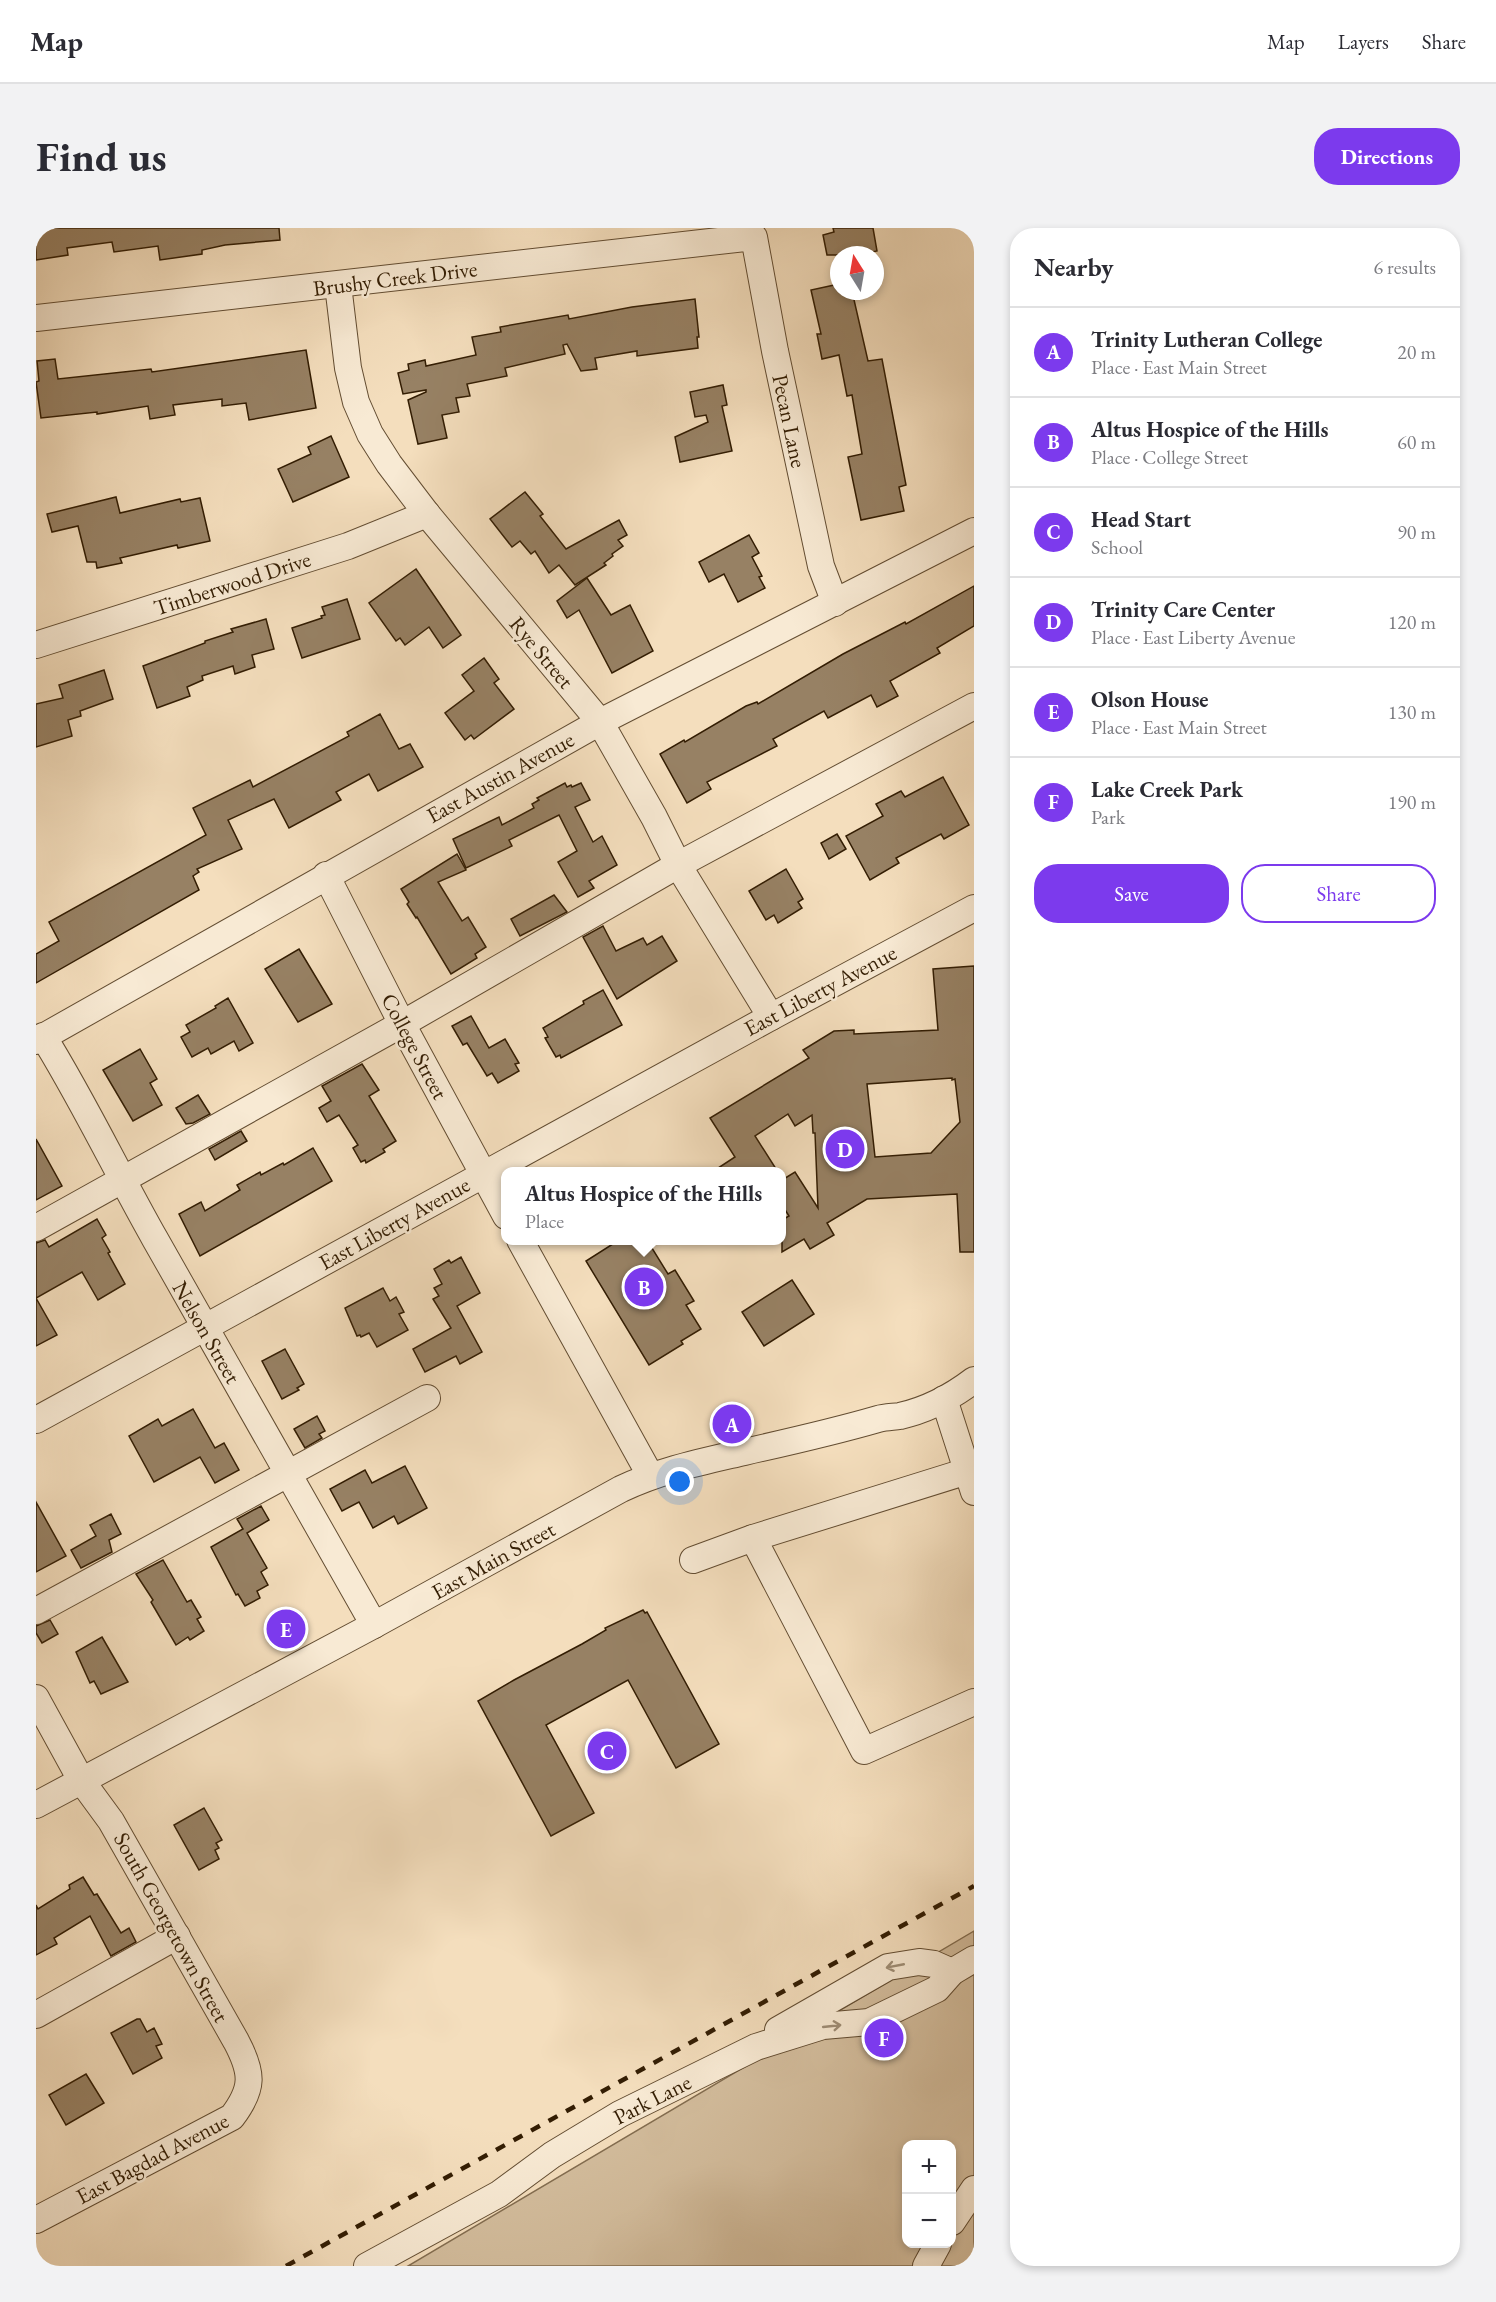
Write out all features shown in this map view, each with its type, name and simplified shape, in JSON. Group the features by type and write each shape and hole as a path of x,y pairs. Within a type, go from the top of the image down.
{"street":[{"name":"Brushy Creek Drive","path":"36,318 754,237"},
{"name":"Pecan Lane","path":"754,237 775,351 821,566 835,603"},
{"name":"Rye Street","path":"338,285 348,368 356,402 370,434 389,464 427,514 600,722 654,817 678,865 771,1017"},
{"name":"Timberwood Drive","path":"36,645 348,546 427,514"},
{"name":"East Austin Avenue","path":"40,1039 326,875 600,722 974,531"},
{"path":"36,1228 402,1024 678,865 974,706"},
{"name":"College Street","path":"326,875 402,1024 501,1207"},
{"name":"East Liberty Avenue","path":"36,1420 974,908"},
{"name":"Nelson Street","path":"40,1039 60,1063 122,1181 204,1328 374,1625"},
{"path":"523,1245 650,1475"},
{"name":"East Main Street","path":"36,1806 650,1475 886,1417 901,1416 944,1399 974,1380"},
{"path":"36,1611 427,1398"},
{"path":"693,1560 753,1538 972,1477 944,1399"},
{"path":"753,1538 864,1751 974,1702"},
{"name":"South Georgetown Street","path":"36,1698 81,1780 111,1821 246,2059 250,2080"},
{"path":"36,2015 177,1936"},
{"name":"Park Lane","path":"367,2266 499,2193 552,2155 620,2114 756,2047 823,2026 869,2022 937,1989 952,1972 974,1959"},
{"path":"756,2047 782,2027 888,1966 919,1962 934,1964 952,1972"},
{"name":"East Bagdad Avenue","path":"36,2220 232,2117 245,2099 250,2080"},
{"path":"956,2215 974,2189"},
{"path":"926,2266 936,2248"}],"shaded area":[{"path":"974,1931 974,2266 408,2266"}],"building":[{"path":"36,228 279,228 280,240 225,245 202,250 202,254 160,260 158,246 114,252 112,242 67,248 68,255 36,260"},
{"path":"833,228 873,228 876,246 830,246 830,255 827,255 823,235 834,232"},
{"path":"830,286 830,300 854,300 868,361 882,359 906,485 899,487 904,511 861,520 848,457 862,454 852,395 847,396 839,355 822,359 817,334 821,334 811,290"},
{"path":"695,299 698,348 637,356 637,351 595,358 597,369 581,371 567,344 563,345 565,354 505,368 507,376 467,384 470,396 456,398 459,412 442,415 447,438 418,444 408,400 426,390 403,394 398,373 409,370 408,364 425,360 426,366 476,355 472,337 501,332 500,327 568,315 569,319 632,307"},
{"path":"306,350 316,408 249,420 246,403 222,406 222,399 173,405 175,415 150,419 148,406 97,414 97,412 41,418 36,382 39,381 37,361 55,359 58,379 151,369 152,372"},
{"path":"723,385 727,405 722,406 732,451 680,462 675,437 708,422 706,415 695,417 690,392"},
{"path":"331,436 349,477 293,502 278,469 311,454 308,447"},
{"path":"525,492 543,514 540,516 566,549 619,520 627,535 618,540 623,546 612,554 613,556 604,563 606,565 575,585 559,565 549,573 535,551 531,554 520,541 512,547 490,519"},
{"path":"116,497 120,513 180,499 181,502 200,498 210,541 178,548 177,545 120,558 122,563 97,568 96,562 87,562 78,526 52,532 47,514"},
{"path":"749,535 759,553 752,557 762,576 759,577 765,588 738,602 724,574 709,582 699,562"},
{"path":"416,569 461,635 443,648 429,627 405,645 400,638 396,641 369,603"},
{"path":"587,578 611,615 630,605 653,651 612,673 579,610 567,618 557,601"},
{"path":"974,586 974,626 937,648 940,653 890,681 898,696 877,707 871,695 828,718 824,711 773,739 777,746 707,782 711,789 687,803 660,754 746,706 757,702 758,704 843,654 905,622 906,624"},
{"path":"347,599 360,639 302,658 292,628 322,618 321,616 325,615 322,607"},
{"path":"266,619 274,649 252,655 255,667 235,674 233,666 202,676 203,680 187,687 190,696 157,708 143,666 233,632 231,629"},
{"path":"484,658 499,679 494,683 514,709 474,739 471,735 465,740 445,713 474,691 462,675"},
{"path":"104,670 113,699 80,711 81,716 68,720 72,736 36,747 36,704 63,698 59,685"},
{"path":"380,714 399,749 410,744 423,767 378,791 369,774 336,792 341,800 289,828 274,799 228,820 242,849 197,869 199,872 193,876 199,890 36,983 36,954 59,941 49,922 206,835 193,808 250,780 253,787 349,736 347,732"},
{"path":"943,777 969,825 944,839 941,834 896,858 899,863 870,880 846,836 883,816 876,804 901,791 905,797"},
{"path":"565,783 567,787 571,785 572,787 581,783 590,800 575,807 593,842 602,836 617,865 589,881 594,888 578,897 558,862 577,851 559,815 509,840 512,846 466,868 453,839 499,817 502,825 534,808 532,804 539,800 537,798"},
{"path":"837,834 846,849 829,859 821,843"},
{"path":"457,854 466,870 438,882 462,921 468,917 486,947 475,954 477,958 451,974 407,904 409,902 401,889"},
{"path":"786,869 803,899 798,902 802,908 778,923 774,915 766,920 749,891"},
{"path":"554,895 567,912 520,936 511,919"},
{"path":"603,926 616,951 643,938 647,945 662,936 677,961 617,999 583,937"},
{"path":"299,949 332,1004 298,1022 265,969"},
{"path":"974,966 974,1252 960,1252 957,1194 867,1199 827,1223 834,1235 810,1249 804,1239 782,1252 782,1245 786,1245 786,1218 789,1216 786,1211 786,1178 795,1172 818,1208 815,1133 813,1133 812,1115 795,1126 788,1114 755,1136 775,1167 720,1167 735,1157 710,1118 809,1058 803,1050 834,1031 854,1030 854,1034 938,1030 933,969","holes":["955,1079 960,1122 931,1153 875,1157 867,1084"]},
{"path":"603,990 622,1025 561,1058 560,1055 556,1057 545,1038 548,1037 543,1028"},
{"path":"228,998 253,1043 239,1051 234,1041 211,1054 208,1048 192,1057 181,1037 190,1032 186,1025 216,1008 215,1006"},
{"path":"471,1016 489,1048 505,1039 519,1063 515,1064 519,1071 498,1083 492,1073 487,1076 467,1043 463,1045 452,1026"},
{"path":"140,1049 157,1079 150,1083 162,1105 133,1121 103,1070"},
{"path":"362,1064 379,1090 369,1096 396,1141 383,1149 385,1152 366,1163 365,1160 361,1162 353,1148 358,1145 339,1115 327,1122 319,1108 331,1101 322,1086"},
{"path":"198,1095 210,1114 186,1124 176,1108"},
{"path":"241,1131 247,1141 215,1160 209,1149"},
{"path":"36,1139 62,1186 36,1200"},
{"path":"313,1148 332,1181 200,1256 179,1214 201,1202 205,1211 240,1190 237,1185 260,1172 261,1175 283,1163 284,1165"},
{"path":"97,1219 106,1235 102,1238 110,1252 108,1253 125,1284 98,1300 82,1272 36,1298 36,1243 45,1240 49,1247"},
{"path":"611,1245 650,1245 668,1274 675,1270 694,1301 686,1305 701,1329 681,1341 683,1344 649,1365 586,1261"},
{"path":"461,1257 480,1293 457,1306 482,1352 460,1364 456,1356 425,1372 413,1349 451,1328 433,1299 439,1296 434,1288 442,1284 434,1269 449,1260 451,1263"},
{"path":"792,1280 814,1314 764,1346 742,1312"},
{"path":"383,1288 390,1301 396,1297 404,1312 399,1314 408,1330 377,1347 369,1333 361,1337 357,1336 345,1308"},
{"path":"36,1298 57,1335 36,1346"},
{"path":"285,1349 304,1384 297,1388 299,1390 282,1399 262,1361"},
{"path":"193,1409 215,1448 224,1443 239,1470 215,1483 200,1457 154,1482 129,1436 158,1419 162,1426"},
{"path":"317,1416 325,1431 319,1434 322,1438 305,1448 294,1429"},
{"path":"405,1466 427,1508 398,1524 394,1516 373,1528 359,1502 342,1511 330,1489 365,1470 372,1483"},
{"path":"36,1502 66,1556 36,1572"},
{"path":"261,1506 269,1520 247,1533 267,1568 261,1572 268,1585 257,1591 260,1598 245,1606 238,1594 236,1595 211,1547 243,1529 237,1519"},
{"path":"111,1514 121,1534 109,1540 112,1552 81,1568 71,1550 96,1536 90,1525"},
{"path":"163,1560 187,1602 191,1600 201,1617 197,1619 204,1631 176,1645 151,1602 153,1600 136,1574"},
{"path":"643,1610 647,1612 719,1744 676,1768 628,1680 546,1725 594,1813 551,1836 478,1701 582,1644 606,1630 605,1628"},
{"path":"50,1620 58,1634 42,1643 36,1633 36,1626"},
{"path":"102,1637 128,1682 101,1694 94,1681 90,1683 76,1652"},
{"path":"204,1808 222,1840 216,1843 219,1848 215,1850 219,1859 199,1870 174,1825"},
{"path":"83,1877 94,1895 97,1894 121,1933 129,1928 136,1942 111,1956 90,1916 54,1938 57,1944 36,1955 36,1905 38,1909 70,1889 69,1885"},
{"path":"140,2019 147,2032 154,2028 162,2044 156,2046 162,2058 133,2074 111,2033"},
{"path":"86,2074 104,2103 66,2125 49,2095"}],"railway":[{"path":"286,2266 974,1886"}],"place":[{"name":"Trinity Care Center","path":"845,1149"},
{"name":"Altus Hospice of the Hills","path":"644,1287"},
{"name":"Trinity Lutheran College","path":"732,1424"},
{"name":"Olson House","path":"286,1629"},
{"name":"Head Start","path":"607,1751"},
{"name":"Lake Creek Park","path":"884,2038"}]}
